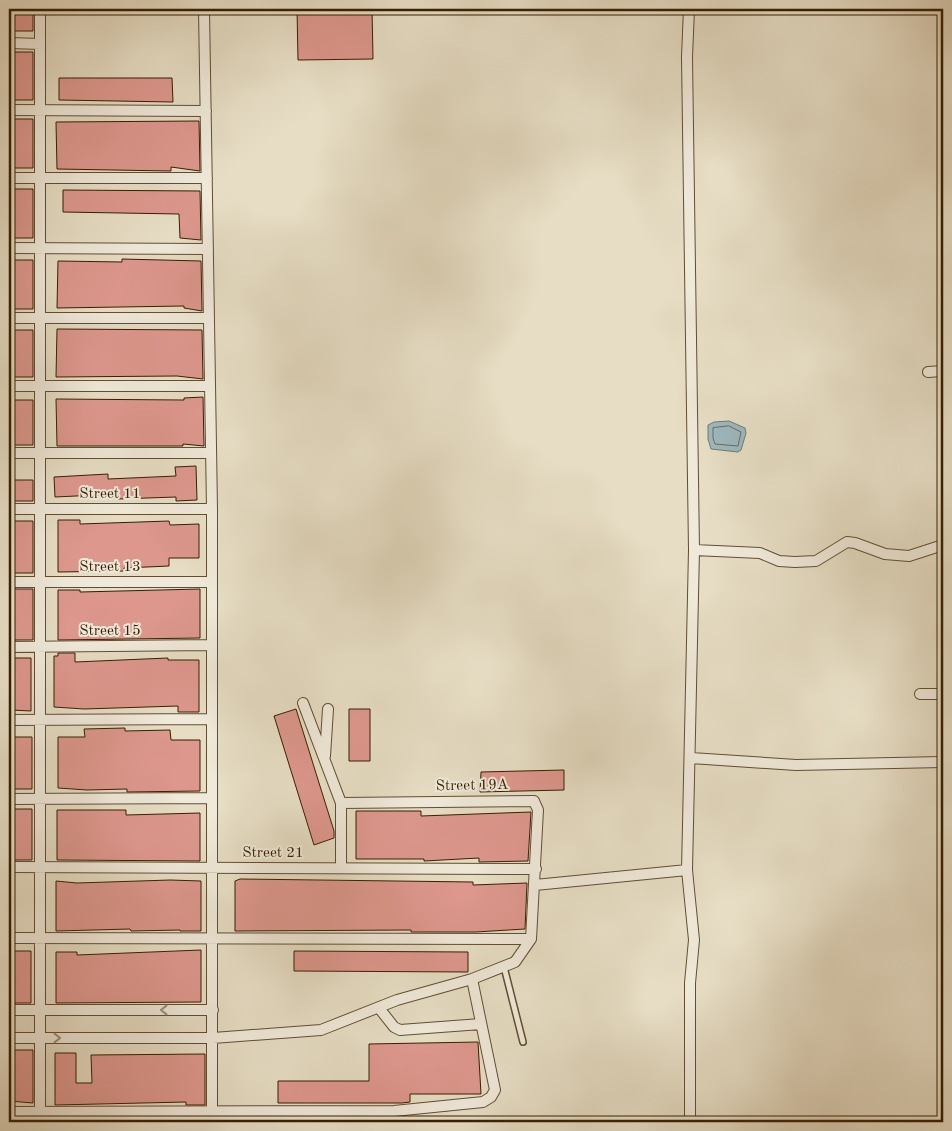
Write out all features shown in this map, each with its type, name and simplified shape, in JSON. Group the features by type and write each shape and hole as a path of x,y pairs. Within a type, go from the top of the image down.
{"street":[{"path":"40,9 40,1117"},
{"path":"204,9 212,509 212,1122"},
{"path":"689,9 687,57 694,550 691,758 687,870 694,940 690,983 690,1122"},
{"path":"9,44 40,44"},
{"path":"9,110 206,111"},
{"path":"9,178 207,178"},
{"path":"9,248 208,250"},
{"path":"9,318 209,318"},
{"path":"928,372 943,371"},
{"path":"9,386 210,386"},
{"path":"9,453 211,453"},
{"name":"Street 11","path":"9,509 212,509"},
{"path":"694,550 760,553 779,561 795,562 816,561 847,542 885,554 909,556 943,545"},
{"name":"Street 13","path":"9,582 212,582"},
{"name":"Street 15","path":"9,646 212,645"},
{"path":"920,694 943,694"},
{"path":"303,703 341,803 341,868"},
{"path":"325,760 328,709"},
{"path":"9,720 212,720"},
{"path":"691,758 796,765 943,762"},
{"path":"9,799 212,798"},
{"name":"Street 19A","path":"341,803 534,801 538,810 536,870"},
{"name":"Street 21","path":"9,867 536,870"},
{"path":"9,1038 213,1038 321,1030 397,1000 472,979 515,962 532,939 536,870"},
{"path":"535,885 687,870"},
{"path":"9,938 532,939"},
{"path":"9,1112 40,1117 212,1111 394,1111 483,1102 491,1097 495,1090 472,979"},
{"path":"379,1008 394,1027 400,1030 481,1024"},
{"path":"9,1010 213,1010"},
{"path":"394,1111 394,1122"}],"lane":[{"path":"504,966 523,1042"}],"water":[{"path":"729,421 745,428 746,433 741,450 738,452 711,449 708,439 708,425 714,422"}],"building":[{"path":"9,9 33,9 33,31 9,31"},
{"path":"297,9 372,9 373,59 298,60"},
{"path":"9,52 33,52 33,100 9,100"},
{"path":"59,78 172,78 173,102 59,100"},
{"path":"9,119 33,119 33,168 9,168"},
{"path":"199,121 200,171 171,167 171,171 57,169 56,122"},
{"path":"9,189 33,189 33,238 9,238"},
{"path":"63,190 200,191 201,240 180,238 179,214 63,212"},
{"path":"122,259 201,261 202,311 184,308 184,306 57,308 58,261 122,262"},
{"path":"9,260 33,260 33,309 9,309"},
{"path":"57,329 202,330 203,379 177,376 56,377"},
{"path":"9,330 33,330 33,377 9,377"},
{"path":"203,397 204,446 183,444 183,446 57,446 56,399 184,400 184,398"},
{"path":"9,400 33,400 33,445 9,445"},
{"path":"196,466 197,500 176,501 176,497 118,499 118,494 55,497 54,477 108,474 108,479 176,476 175,467"},
{"path":"9,480 33,480 33,501 9,501"},
{"path":"58,520 80,520 80,524 169,521 170,525 199,524 199,558 169,558 169,566 124,568 124,571 58,572"},
{"path":"14,521 33,521 33,573 14,573 14,569 9,569 9,547 14,547"},
{"path":"13,589 33,589 33,640 13,640"},
{"path":"200,589 200,638 58,640 58,590 80,590 80,592"},
{"path":"58,653 75,653 75,662 168,658 168,660 199,660 199,712 178,712 178,706 84,709 54,707 54,656 58,656"},
{"path":"11,658 31,658 31,711 11,710"},
{"path":"296,709 334,831 334,838 314,845 274,716"},
{"path":"349,709 370,709 370,761 349,761"},
{"path":"125,728 125,731 170,730 171,740 200,740 200,791 127,792 127,789 87,790 58,788 58,737 85,737 84,729"},
{"path":"11,737 32,737 32,789 11,789"},
{"path":"564,770 564,790 480,792 481,772"},
{"path":"11,809 32,809 32,860 11,860"},
{"path":"57,810 126,810 126,815 200,813 200,861 57,860"},
{"path":"356,811 421,811 421,816 531,812 528,861 479,862 479,858 424,861 424,859 356,859"},
{"path":"240,879 473,882 473,885 527,883 525,929 476,932 411,932 411,930 235,931 235,881"},
{"path":"56,881 77,883 201,881 201,931 131,931 130,929 56,931"},
{"path":"201,950 201,1002 56,1003 56,952 77,952 77,955"},
{"path":"10,951 31,951 31,1003 10,1003"},
{"path":"294,951 468,952 468,972 294,971"},
{"path":"478,1042 481,1094 410,1094 410,1102 402,1103 278,1103 278,1081 369,1081 369,1044"},
{"path":"12,1050 33,1050 33,1103 9,1101 9,1053"},
{"path":"55,1053 76,1053 76,1083 92,1083 91,1055 205,1054 205,1105 186,1105 186,1102 55,1105"}]}
